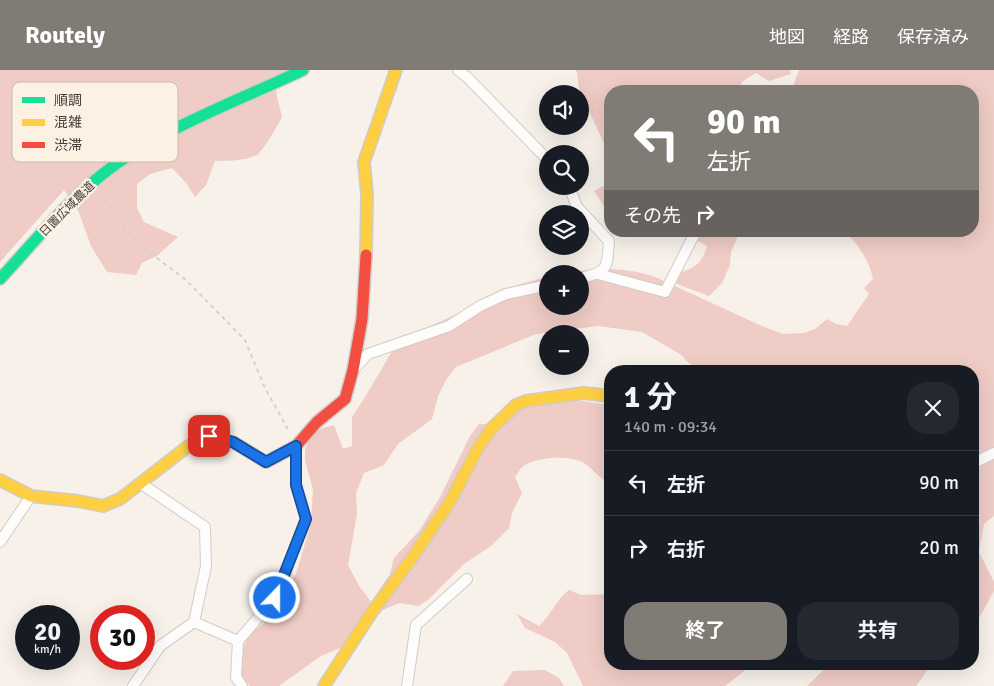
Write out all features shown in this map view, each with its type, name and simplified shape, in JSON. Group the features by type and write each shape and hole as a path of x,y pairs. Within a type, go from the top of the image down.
{"street":[{"name":"日置広域農道","path":"178,128 303,70"},
{"path":"0,480 31,496 78,501 103,506 120,499 187,447 209,436 233,442 266,462 296,446 317,422 345,399 354,370 362,319 367,194 364,162 396,70"},
{"path":"458,70 539,151"},
{"name":"日置広域農道","path":"0,279 76,197 93,182 122,162"},
{"path":"572,195 577,207 604,236"},
{"path":"598,274 607,264 609,241 605,237"},
{"path":"589,276 598,274 665,292 693,237"},
{"path":"354,370 368,354 449,326 480,306 506,294 539,286"},
{"path":"324,686 372,612 412,558 451,500 478,448 492,428 516,405 526,401 584,393 604,395"},
{"path":"242,686 236,677 238,641 275,598 306,519 296,485 296,446"},
{"path":"979,460 994,453"},
{"path":"133,686 160,646 194,622 206,566 205,527 140,482"},
{"path":"0,542 31,496"},
{"path":"407,686 416,625 467,579"},
{"path":"194,622 238,641"}],"path":[{"path":"93,182 132,239 186,280 245,340 265,388 296,446"}],"shaded area":[{"path":"0,70 287,70 276,92 282,117 258,154 231,161 215,161 206,185 195,197 187,184 172,168 150,174 137,184 137,208 144,222 178,237 157,256 142,263 136,275 107,272 91,246 78,210 64,190 0,262"},
{"path":"575,70 790,70 791,74 769,81 756,73 740,85 604,85 604,144 589,110 589,85 578,85"},
{"path":"799,70 994,70 994,516 984,524 979,552 979,365 691,365 680,354 642,332 598,326 589,327 589,325 539,325 539,334 456,367 446,380 438,396 432,419 398,444 384,465 364,473 356,493 357,514 348,565 359,586 372,603 345,646 321,656 279,686 250,686 241,678 240,664 244,646 250,633 263,624 278,607 296,574 311,523 313,489 305,461 305,449 312,433 334,425 343,449 352,446 352,417 394,348 418,332 459,313 502,289 539,279 539,315 589,315 589,270 598,269 633,271 655,277 783,334 804,333 815,329 827,319 836,324 847,326 869,294 864,288 873,279 862,252 850,237 979,237 979,85 793,85"},
{"path":"604,185 604,206 594,191"},
{"path":"696,237 737,237 731,252 730,265 722,283 709,296 677,284 676,274 688,270 700,262 705,252 707,246 695,239"},
{"path":"582,401 604,404 604,480 586,464 569,458 538,460 525,465 515,477 522,493 512,513 509,528 491,546 464,564 428,600 418,606 399,603 383,610 379,590 390,574 394,558 419,531 440,497 470,436 479,424 504,425 521,409 552,402"},
{"path":"979,552 994,582 994,591 979,618"},
{"path":"569,590 581,595 604,594 604,670 745,670 725,686 583,686 567,653 555,642 525,628 517,614 539,626"},
{"path":"545,670 559,678 564,686 503,686 513,671"},
{"path":"824,670 928,670 916,686 807,686"}],"traffic: fast":[{"path":"178,128 303,70"},
{"path":"0,279 69,204 100,176 119,162"}],"traffic: slow":[{"path":"366,255 367,194 364,162 396,70"},
{"path":"324,686 372,612 412,558 451,500 478,448 491,429 516,405 526,401 584,393 604,395"},
{"path":"0,480 31,496 78,501 103,506 120,499 187,447 208,436"}],"traffic: jam":[{"path":"208,436 233,442 266,462 296,446 317,422 345,399 353,370 362,319 366,255"}],"route":[{"path":"209,436 233,442 266,462 296,446 296,485 306,519 275,598"}]}
